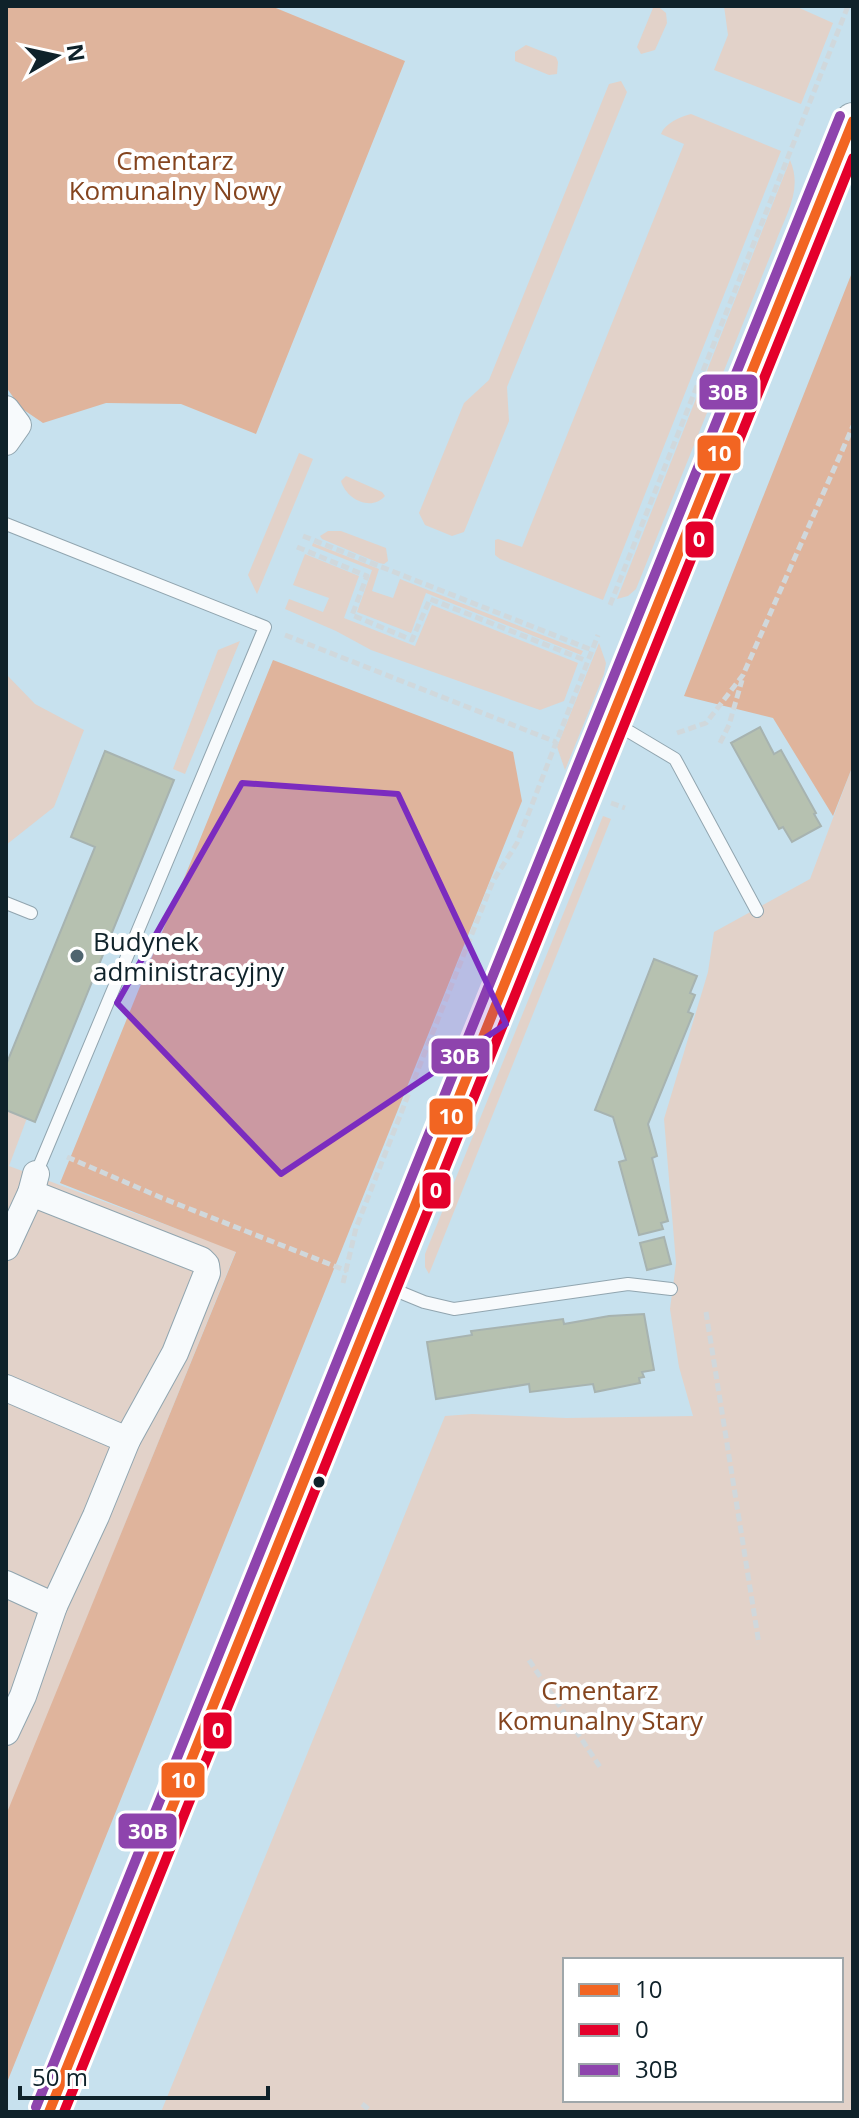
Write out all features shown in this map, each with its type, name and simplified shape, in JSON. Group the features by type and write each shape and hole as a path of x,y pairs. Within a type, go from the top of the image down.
{"main road":[{"path":"49,2112 853,121"}],"street":[{"path":"6,409 18,425 6,442"},
{"path":"6,1247 33,1184 201,1260 206,1265 203,1283 175,1353 127,1440 54,1606 23,1696 6,1732"},
{"path":"6,1388 127,1440"},
{"path":"6,1584 54,1606"}],"lane":[{"path":"6,524 265,627 33,1184"},
{"path":"611,721 675,759 757,911"},
{"path":"6,903 31,913"},
{"path":"382,1285 424,1302 454,1309 628,1284 671,1289"}],"path":[{"path":"610,605 848,6"},
{"path":"720,743 729,725 743,675 853,426"},
{"path":"303,536 592,650"},
{"path":"297,547 367,576 352,615 412,640 430,599 587,661"},
{"path":"265,627 556,742"},
{"path":"340,1295 356,1228 493,881 517,843 598,635"},
{"path":"650,742 706,723 743,675"},
{"path":"48,1148 162,1198 382,1285"},
{"path":"706,1312 759,1644"},
{"path":"529,1660 600,1767"},
{"path":"362,2104 372,2112"}],"highlighted area":[{"path":"242,783 398,794 506,1024 281,1174 117,1003"}],"green space":[{"name":"Cmentarz Komunalny Nowy","path":"6,6 271,6 405,61 256,434 181,404 106,403 43,423 21,408 6,387"},
{"path":"724,6 795,6 833,23 801,104 714,70 728,35"},
{"path":"653,8 660,8 666,13 667,23 655,50 641,54 637,47"},
{"path":"526,45 556,57 557,74 549,75 515,61 515,52"},
{"path":"621,81 627,92 507,387 509,421 464,532 452,536 425,525 419,513 464,403 489,380 609,84"},
{"path":"691,114 781,151 603,600 500,559 495,555 495,540 522,547 684,144 661,134 669,124"},
{"path":"790,160 795,182 788,212 636,589 628,596 617,599"},
{"path":"853,270 853,765 833,816 773,718 684,696"},
{"path":"299,453 313,459 257,594 248,575"},
{"path":"346,476 385,496 373,503 353,498 341,481"},
{"path":"328,531 341,531 386,548 388,561 379,563 322,539 320,536"},
{"path":"313,543 379,569 372,591 393,598 400,579 583,651 581,655 426,593 411,633 357,612 372,570 312,546"},
{"path":"305,554 359,576 344,618 415,646 432,605 578,663 564,701 540,710 371,650 285,609 289,599 323,612 329,598 293,585"},
{"path":"240,641 185,774 173,769 218,650"},
{"path":"599,643 606,663 604,674 565,770 557,747"},
{"path":"273,660 513,752 522,801 6,2085 6,1815 236,1252 60,1183"},
{"path":"6,674 35,704 84,730 54,807 6,845"},
{"name":"Cmentarz Komunalny Stary","path":"853,765 853,2112 161,2112 445,1416 693,1416 679,1367 670,1309 676,1263 664,1119 708,972 714,932 810,879"},
{"path":"603,816 611,819 429,1274 425,1267 425,1254"},
{"path":"6,1110 27,1118 9,1166 236,1251 6,1817"}],"building":[{"path":"760,727 774,754 781,750 821,826 792,842 783,827 779,829 731,743"},
{"name":"Budynek administracyjny","path":"105,751 174,780 35,1122 6,1110 6,1065 95,847 71,837"},
{"path":"654,959 697,976 690,993 695,995 688,1012 693,1014 648,1124 657,1156 652,1158 668,1221 661,1223 663,1229 639,1235 619,1162 626,1160 613,1117 595,1110"},
{"path":"664,1237 671,1264 647,1270 640,1243"},
{"path":"644,1314 654,1370 642,1372 644,1377 639,1378 640,1383 595,1392 593,1384 530,1392 529,1384 436,1399 427,1342 472,1335 471,1331 563,1319 564,1324"}],"transit line":[{"name":"30B","path":"36,2107 840,116"},
{"name":"10","path":"49,2112 853,121"},
{"name":"0","path":"64,2112 853,158"}],"place":[{"name":"Budynek administracyjny","path":"77,956"}]}
